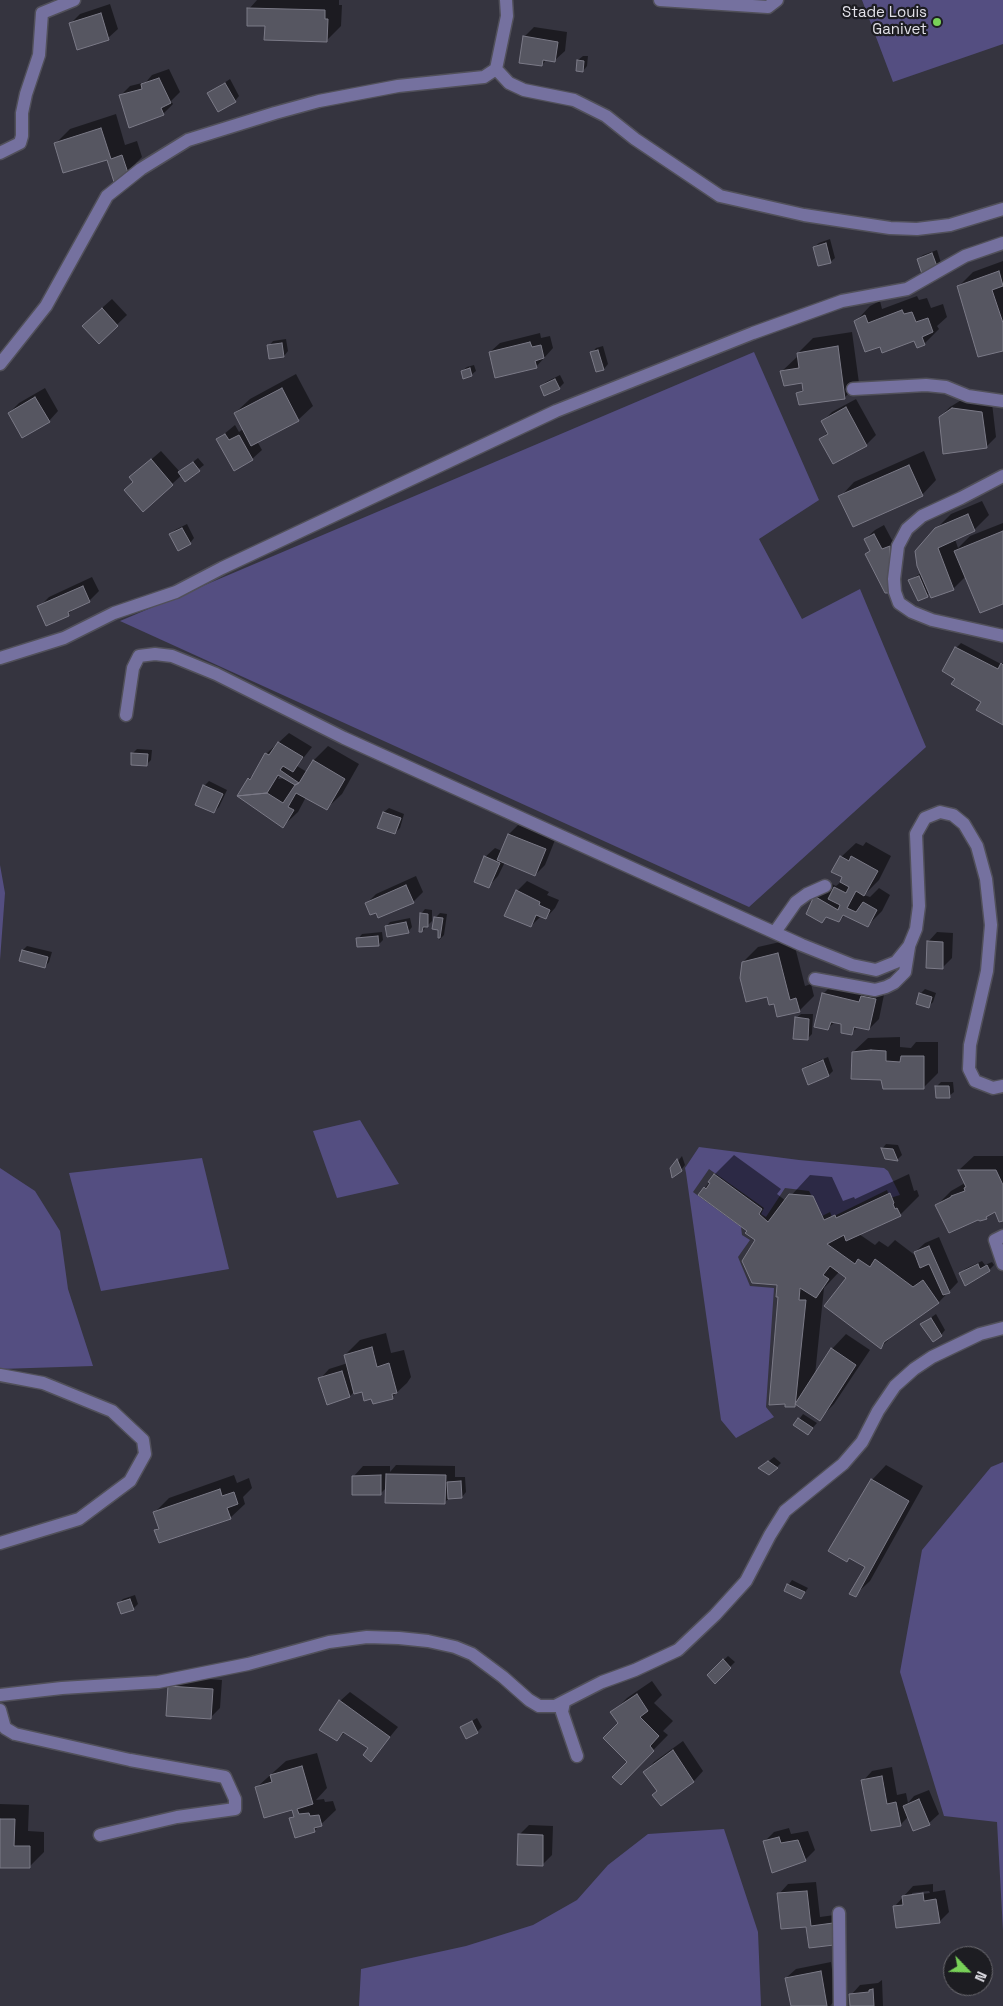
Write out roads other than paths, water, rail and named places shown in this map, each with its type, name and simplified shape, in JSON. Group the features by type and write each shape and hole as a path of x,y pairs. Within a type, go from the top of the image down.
{"street":[{"path":"0,153 20,143 22,136 22,113 26,94 39,55 42,13 74,0"},
{"path":"0,364 46,306 107,196 141,169 188,140 275,112 319,101 398,86 484,77 496,69 507,16 506,0"},
{"path":"661,0 768,7 777,0"},
{"path":"496,69 509,83 524,90 574,100 606,116 635,139 720,196 804,215 890,228 917,229 950,225 1003,209"},
{"path":"0,658 64,638 114,613 176,592 231,564 556,412 753,333 842,301 907,289 965,256 1003,243"},
{"path":"853,389 926,385 946,387 968,396 1003,401"},
{"path":"1003,476 962,498 922,516 908,529 898,546 894,592 899,603 912,612 932,620 1003,636"},
{"path":"126,715 133,668 139,656 155,654 172,656 216,674 344,738 852,965 876,970 896,962 909,946"},
{"path":"815,979 875,990 894,983 905,972 909,946 916,929 919,906 916,834 925,818 940,812 953,815 964,824 978,846 986,879 991,925 987,971 970,1045 969,1069 975,1082 993,1088 1003,1086"},
{"path":"775,932 796,902 807,894 825,886"},
{"path":"1003,1236 995,1240 1003,1264"},
{"path":"0,1695 62,1688 158,1682 248,1664 328,1642 367,1638 391,1638 428,1641 455,1647 472,1654 503,1677 529,1700 540,1706 549,1707 564,1702 602,1682 635,1670 678,1650 715,1615 746,1581 785,1511 849,1457 862,1442 878,1411 895,1386 914,1369 932,1357 980,1334 1003,1328"},
{"path":"0,1375 43,1383 112,1411 143,1440 145,1454 130,1481 79,1519 0,1543"},
{"path":"564,1702 562,1712 577,1756"},
{"path":"0,1710 5,1728 15,1734 130,1760 225,1777 235,1799 235,1809 177,1817 100,1835"},
{"path":"839,1913 840,2006"}],"place":[{"name":"Stade Louis Ganivet","path":"937,22"}]}
